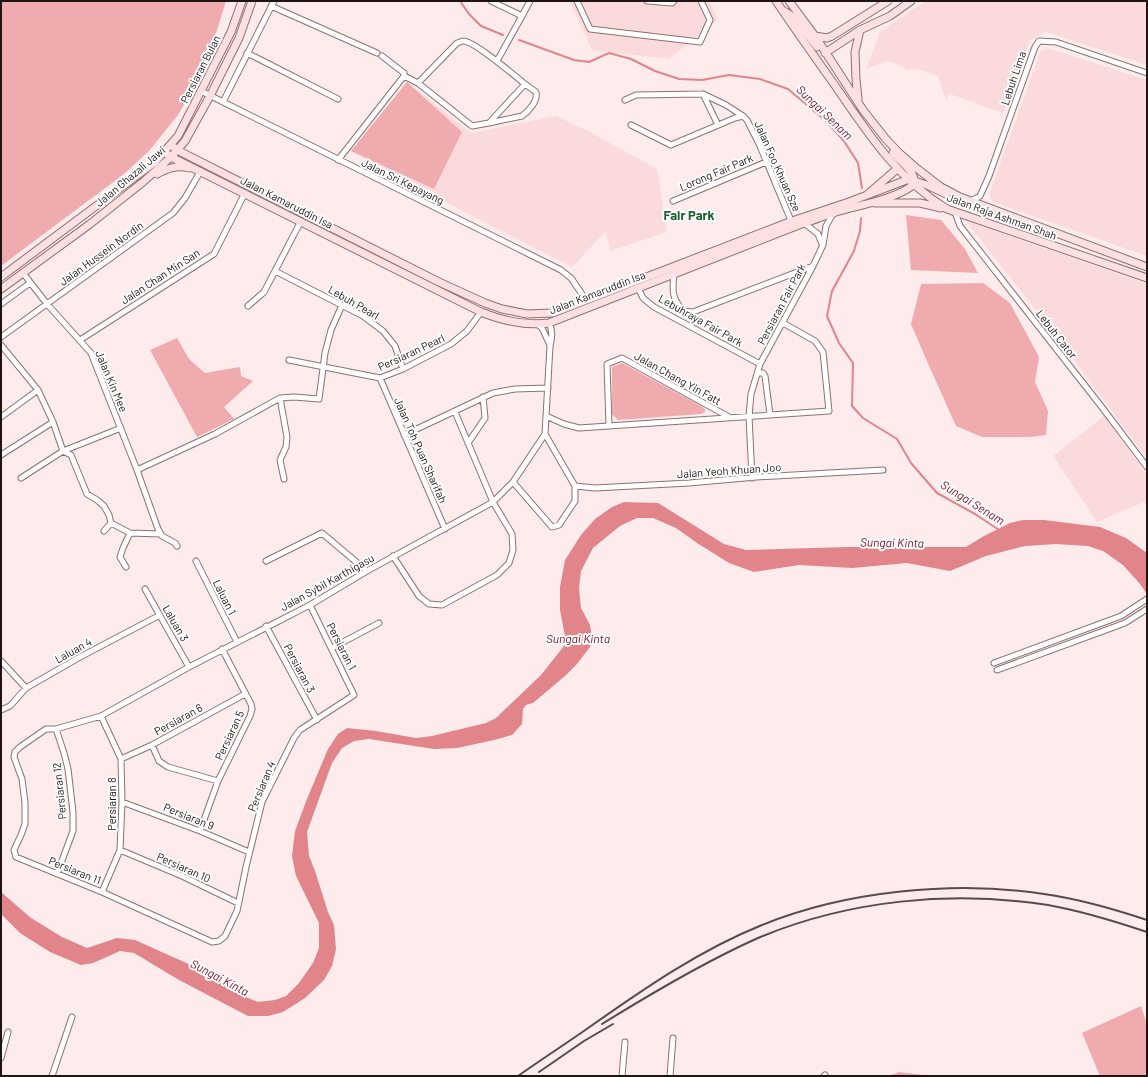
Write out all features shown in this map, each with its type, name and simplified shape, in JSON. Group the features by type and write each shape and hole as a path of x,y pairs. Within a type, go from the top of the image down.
{"main road":[{"name":"Jalan Raja Ashman Shah","path":"776,1 874,141 897,169 913,181 930,199 955,212 1147,278"},
{"name":"Jalan Raja Ashman Shah","path":"789,1 815,36 866,114 899,153 934,182 960,197 1147,267"},
{"path":"815,36 827,38 832,36 888,1"},
{"path":"781,8 796,19 816,47 825,53 860,30 890,16 911,1"},
{"name":"Persiaran Bulan","path":"174,147 178,136 231,32 241,3"},
{"name":"Jalan Ghazali Jawi","path":"1,277 156,162 165,152 185,141 210,96 239,38 250,3"},
{"path":"858,102 855,52 860,30"},
{"path":"866,114 884,143 910,171 913,181 950,196 960,197"},
{"name":"Jalan Ghazali Jawi","path":"1,289 90,224 143,182 171,157 174,147"},
{"name":"Jalan Kamaruddin Isa","path":"174,147 439,282 485,303 502,309 527,314 553,313 793,224 864,200 895,195 907,189 913,181"},
{"name":"Jalan Kamaruddin Isa","path":"165,152 171,157 481,312 497,318 520,323 549,323 674,274 793,224 804,223 864,200"},
{"path":"143,182 163,170 173,167 185,167 210,176"},
{"path":"864,200 897,169"},
{"path":"864,200 920,204 947,209"},
{"path":"64,229 90,224"},
{"path":"1,281 12,274 23,273 25,265 37,255 40,251 40,247"},
{"path":"586,300 589,307"},
{"path":"481,312 502,309"},
{"path":"527,314 532,318 543,319 549,323"}],"street":[{"path":"491,1 522,16"},
{"path":"496,62 530,1"},
{"path":"577,1 590,29 700,42 710,20 701,1"},
{"path":"646,1 672,3 674,1"},
{"path":"223,102 273,3 379,54 404,73 404,76 418,83 472,126 522,116 535,101 537,96 536,92 496,62 468,42 462,41 457,43 418,83"},
{"name":"Lebuh Lima","path":"971,201 980,196 986,183 1035,47 1040,41 1056,42 1147,73"},
{"path":"247,53 338,99"},
{"path":"338,160 404,76"},
{"path":"489,123 525,84"},
{"name":"Jalan Sri Kepayang","path":"201,91 561,270 571,278 586,300"},
{"path":"703,94 718,125"},
{"path":"625,100 636,95 703,94 726,104 743,116"},
{"name":"Jalan Foo Khuan Sze","path":"631,125 671,145 743,116 747,120 760,146 793,224"},
{"name":"Lorong Fair Park","path":"673,200 766,162"},
{"name":"Jalan Hussein Nordin","path":"1,337 173,213 185,198 200,172"},
{"name":"Jalan Chan Min San","path":"80,340 214,254 245,193"},
{"name":"Persiaran Fair Park","path":"752,478 749,416 751,394 760,364 813,266 823,245 826,226 834,212"},
{"name":"Lebuh Cator","path":"955,212 960,226 1147,467"},
{"path":"248,306 264,292 301,221"},
{"path":"804,223 818,234 823,245"},
{"path":"674,274 673,291 676,302 683,311 693,312 813,266"},
{"name":"Lebuh Pearl","path":"275,271 363,316 383,331 395,346 403,368"},
{"name":"Jalan Kin Mee","path":"23,273 47,304 91,353 161,534"},
{"path":"1,304 30,283"},
{"name":"Lebuhraya Fair Park","path":"638,288 643,298 654,307 760,364"},
{"path":"137,470 215,434 280,398 294,397 319,399 324,353 331,330 342,305"},
{"name":"Persiaran Pearl","path":"289,360 380,378 451,344 467,331 481,312"},
{"path":"513,482 552,527 559,525 575,501 575,486 545,434 552,330 549,323"},
{"name":"Jalan Chang Yin Fatt","path":"546,416 564,424 579,428 829,411 823,352 815,340 783,323"},
{"path":"537,324 542,328 550,346"},
{"path":"1,345 38,390 53,422 63,451 71,455 87,494 104,506 111,523 130,533 161,534 177,546"},
{"name":"Jalan Chang Yin Fatt","path":"609,426 607,364 622,358 730,417"},
{"path":"758,373 763,373 765,376 770,414"},
{"name":"Jalan Toh Puan Sharifah","path":"380,378 445,529"},
{"path":"404,435 493,393 515,389 548,388"},
{"path":"1,417 38,390"},
{"path":"280,398 287,437 286,446 280,460 284,479"},
{"path":"468,443 485,418 483,398"},
{"path":"393,556 419,596 429,604 442,604 497,576 509,563 513,550 512,534 493,502 455,412"},
{"path":"1,456 53,422"},
{"path":"21,478 63,451 121,428"},
{"name":"Jalan Sybil Karthigasu","path":"15,752 46,729 56,729 102,716 222,649 310,605 393,556 493,502 513,482 545,434"},
{"name":"Jalan Yeoh Khuan Joo","path":"575,486 603,487 688,483 883,470"},
{"path":"104,531 111,523"},
{"path":"126,567 120,556 130,533"},
{"path":"266,561 322,533 367,571"},
{"name":"Laluan 1","path":"196,561 237,642"},
{"name":"Laluan 3","path":"145,589 189,667"},
{"path":"994,663 1121,616 1145,601"},
{"name":"Persiaran 1","path":"310,605 354,693 353,696"},
{"path":"997,670 1125,623 1147,609"},
{"name":"Laluan 4","path":"1,710 10,706 26,688 80,657 160,615"},
{"path":"332,648 380,623"},
{"name":"Persiaran 3","path":"266,626 317,720"},
{"name":"Persiaran 5","path":"200,831 218,781 252,709 251,704 222,649"},
{"path":"1,661 26,688"},
{"name":"Persiaran 6","path":"121,759 152,745 245,694"},
{"name":"Persiaran 4","path":"225,936 237,911 249,852 262,802 289,747 300,730 353,696"},
{"name":"Persiaran 8","path":"102,716 121,759 122,802 120,850 102,892"},
{"name":"Persiaran 12","path":"56,729 64,752 68,770 73,825 73,831 57,874"},
{"path":"152,745 159,761 168,766 218,781"},
{"name":"Persiaran 11","path":"15,752 14,757 22,778 25,803 25,824 14,850 16,858 102,892 212,942 219,941 225,936"},
{"name":"Persiaran 9","path":"122,802 200,831 249,852"},
{"name":"Persiaran 10","path":"120,850 182,876 238,904"},
{"path":"52,1076 72,1017"},
{"path":"1,1058 8,1032"},
{"path":"670,1076 673,1038"},
{"path":"622,1076 625,1042"}],"shaded area":[{"path":"1,1 226,1 217,30 192,90 178,115 149,151 124,174 1,266"},
{"path":"570,1 709,1 718,19 669,59 592,50"},
{"path":"925,1 1147,1 1147,65 1046,32 1030,40 1003,113 950,94 946,100 938,76 918,69 907,70 900,65 887,61 866,69 880,32"},
{"path":"1047,48 1147,80 1147,256 993,202 989,195 1041,50"},
{"path":"407,82 471,133 556,116 586,130 657,169 667,232 610,251 606,231 572,267 474,217 351,151"},
{"path":"407,82 462,132 434,189 351,151"},
{"path":"906,215 941,220 965,249 978,273 911,270"},
{"path":"966,221 1147,284 1147,458 1060,341"},
{"path":"983,283 1010,303 1039,357 1035,382 1048,411 1046,435 1029,437 982,437 956,426 911,324 921,284"},
{"path":"177,338 189,359 205,373 240,367 241,376 253,381 224,407 234,419 197,437 150,350"},
{"path":"622,363 703,407 705,412 701,414 618,420 612,414 612,367"},
{"path":"1104,416 1147,475 1147,506 1144,502 1097,522 1053,456"},
{"path":"1141,1006 1147,1024 1147,1076 1100,1076 1082,1033"},
{"path":"899,1072 931,1076 889,1076"}],"water":[{"name":"Sungai Kinta","path":"624,502 658,503 724,544 746,550 849,547 966,547 1010,523 1023,520 1044,520 1100,527 1126,538 1147,553 1147,594 1123,565 1103,551 1088,546 1056,544 1025,546 986,556 950,571 907,563 852,568 799,565 754,572 729,563 676,528 653,518 637,518 620,526 593,548 581,571 579,588 581,608 590,625 592,638 590,647 577,664 565,676 533,703 526,705 523,709 522,724 512,735 457,748 434,749 369,739 354,741 342,748 332,763 307,832 309,856 328,912 334,925 336,949 332,966 324,980 305,998 283,1012 268,1016 248,1016 179,980 134,953 120,951 93,963 81,965 50,952 20,933 1,914 1,892 31,918 62,937 87,948 117,938 135,940 193,966 241,995 258,1002 275,1000 286,996 299,983 313,963 319,948 319,923 296,876 292,856 295,831 328,749 338,734 347,728 416,738 432,736 486,723 496,718 541,675 564,646 565,636 560,610 560,587 565,560 581,535 595,519 612,507"}],"waterway":[{"name":"Sungai Senam","path":"460,1 469,14 481,26 503,35"},
{"name":"Sungai Senam","path":"519,40 574,60 589,62 609,53 631,59 655,71 679,79 702,80 729,75 760,79 788,89 826,121 844,141 858,163 862,188"},
{"name":"Sungai Senam","path":"861,218 860,231 854,251 832,291 827,316 839,343 853,363 852,406 863,418 897,439 911,463 937,493 975,514 999,530"}],"railway":[{"path":"518,1076 632,998 695,958 762,925 794,913 829,904 901,892 974,888 1044,894 1109,908 1147,920"},
{"path":"602,1024 678,978 758,938 792,925 864,907 938,899 975,898 1012,901 1048,905 1073,910 1147,932"},
{"path":"539,1072 584,1041 613,1024"}],"district":[{"name":"Fair Park","path":"689,215"}]}
